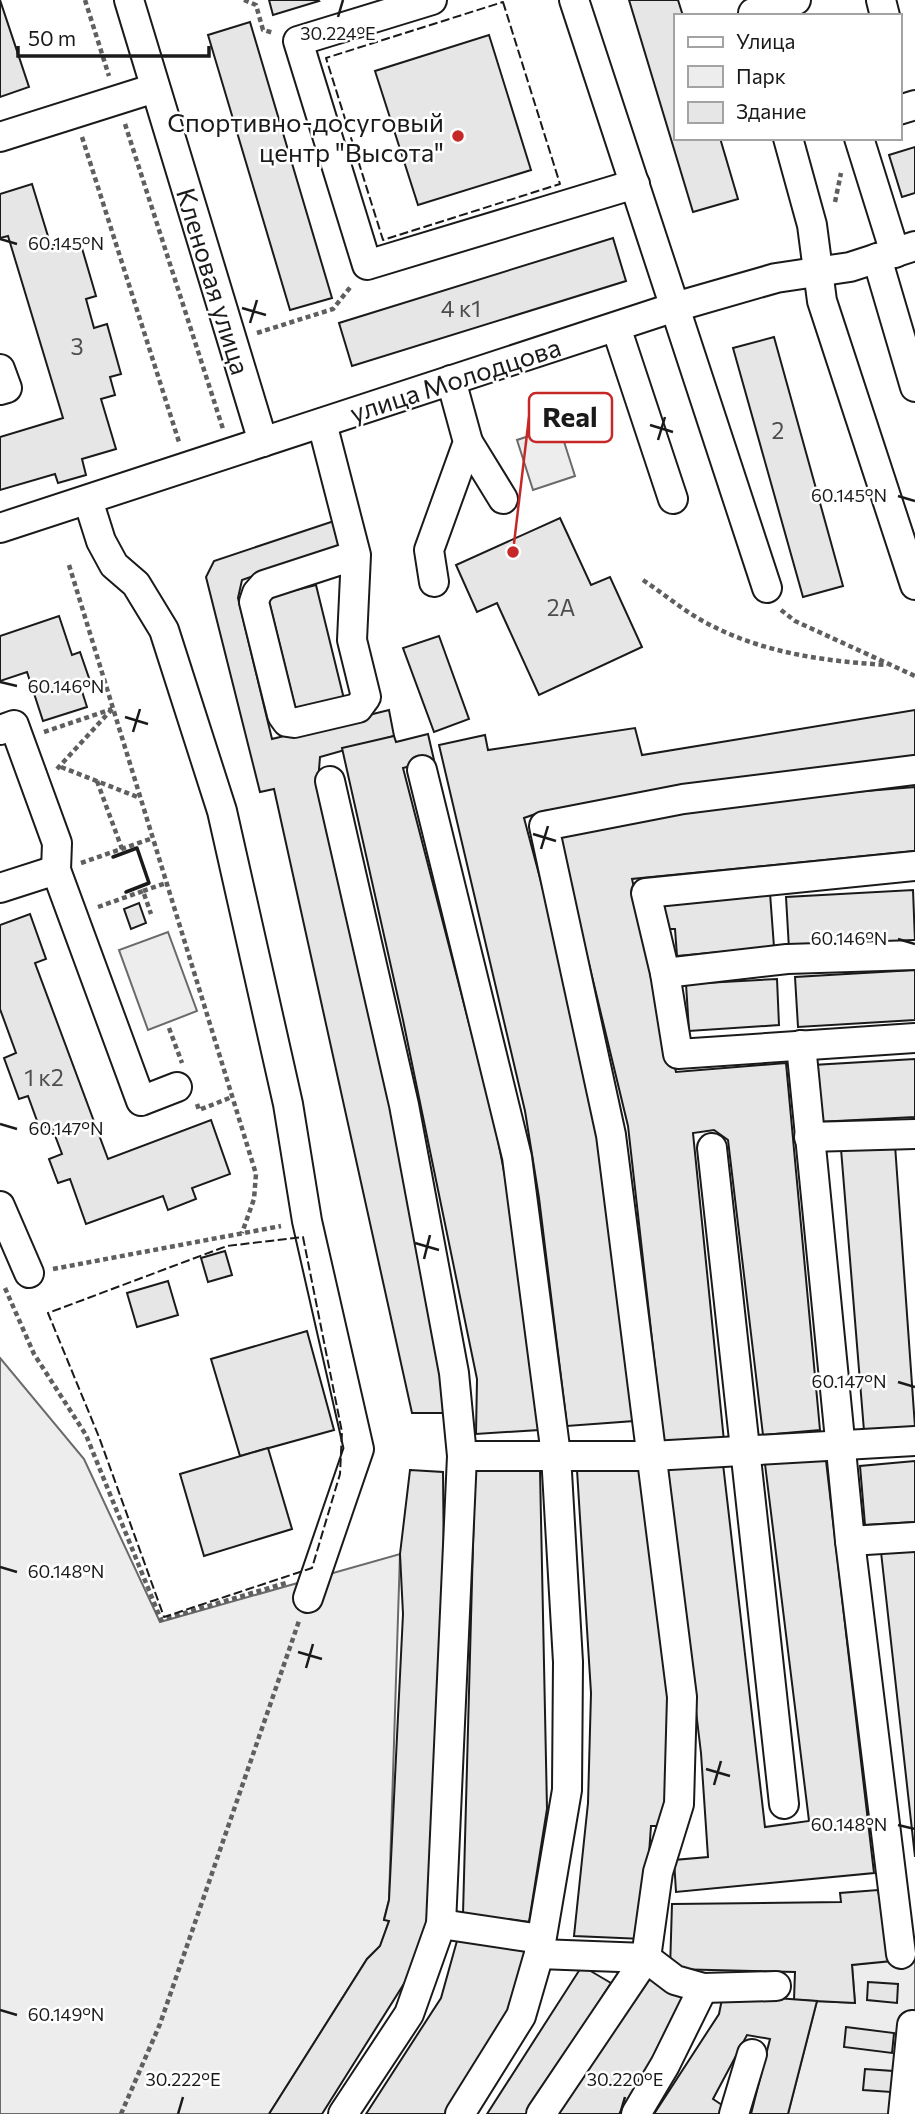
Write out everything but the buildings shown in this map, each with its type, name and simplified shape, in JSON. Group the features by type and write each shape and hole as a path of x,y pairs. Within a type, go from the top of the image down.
{"street":[{"name":"Кленовая улица","path":"129,0 263,442"},
{"path":"432,0 371,9 298,41 367,265 635,184"},
{"path":"574,0 766,588"},
{"path":"752,10 796,0"},
{"path":"0,137 155,89"},
{"path":"789,140 812,225 822,301 847,385 915,585"},
{"path":"860,140 895,252 915,387"},
{"name":"улица Молодцова","path":"0,528 675,307 776,278 850,267 895,252"},
{"path":"616,327 673,499"},
{"path":"0,369 7,388 0,390"},
{"path":"451,380 468,442 503,499"},
{"path":"322,423 356,555 352,640 366,697 364,704 358,708 294,723 287,722 282,715 254,602 257,593 264,585 356,555"},
{"path":"434,582 429,550 468,442"},
{"path":"88,499 101,541 114,565 136,584 164,629 222,811 288,1104 307,1221 359,1449 312,1586"},
{"path":"10,735 57,843 56,870 141,1101 177,1087"},
{"path":"422,770 517,1157 556,1455 568,1662 567,1790 540,1946 521,2016 460,2114"},
{"path":"541,2114 646,1958 659,1872 679,1804 682,1697 611,1135 544,826 682,799 915,770"},
{"path":"330,781 406,1119 454,1373 462,1456 441,1924 409,2014 343,2114"},
{"path":"915,866 646,893 665,973 678,1054 915,1038"},
{"path":"0,888 56,870"},
{"path":"665,973 787,959 915,955"},
{"path":"801,1045 839,1445 901,1954"},
{"path":"809,1137 915,1134"},
{"path":"712,1148 784,1804"},
{"path":"0,1206 29,1273"},
{"path":"462,1456 652,1456 915,1441"},
{"path":"850,1541 915,1537"},
{"path":"441,1924 540,1946 646,1958 674,1980 703,1988 776,1986"},
{"path":"636,2114 665,2065 703,1988"},
{"path":"903,2114 912,2025"},
{"path":"734,2114 752,2054"}],"path":[{"path":"85,0 230,453"},
{"path":"244,0 256,5 264,30 298,41"},
{"path":"75,112 187,467"},
{"path":"833,209 844,163"},
{"path":"232,340 333,310 367,265"},
{"path":"69,565 256,1174 254,1199 242,1233"},
{"path":"643,580 697,618 757,645 821,661 887,666"},
{"path":"766,588 777,606 794,621 887,666 915,676"},
{"path":"10,735 113,709"},
{"path":"113,709 61,767 140,798"},
{"path":"97,781 122,849"},
{"path":"109,854 153,838"},
{"path":"73,916 166,883"},
{"path":"143,891 152,915"},
{"path":"199,1110 232,1097"},
{"path":"29,1273 307,1221"},
{"path":"1,1277 34,1354 86,1435 161,1620 312,1586"},
{"path":"121,2114 160,2024 312,1586"}],"green space":[{"path":"559,426 575,476 533,490 517,440"},
{"path":"168,932 197,1011 148,1030 119,950"},
{"path":"0,1358 84,1459 160,1622 400,1554 389,1900 384,1919 389,1921 380,1946 367,1959 269,2114 0,2114"},
{"path":"915,1957 915,2011 905,2012 896,2114 788,2114 817,2001 855,2003 852,1965"}],"fence":[{"path":"503,2 560,184 383,240 326,58 503,2"},
{"path":"303,1237 342,1432 340,1474 312,1568 164,1617 99,1437 48,1313 227,1246 303,1237"}],"wall":[{"path":"113,857 137,848 149,883 126,892"}],"place":[{"name":"Спортивно-досуговый центр \"Высота\"","path":"458,136"},
{"name":"Real","path":"513,552"}]}
